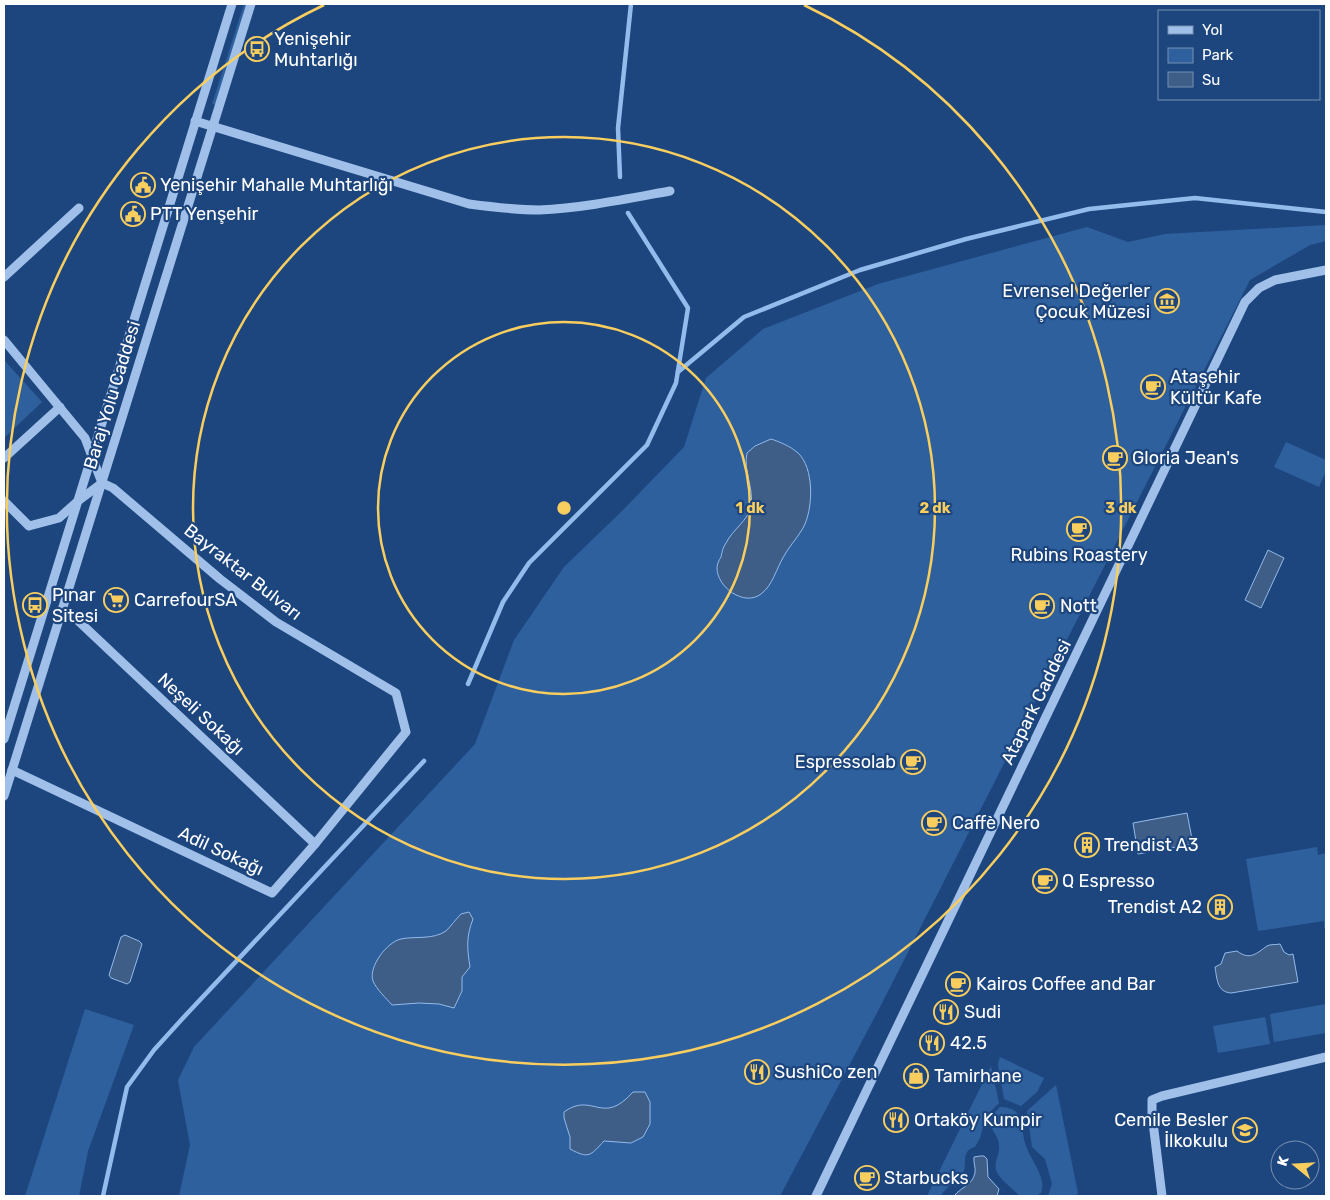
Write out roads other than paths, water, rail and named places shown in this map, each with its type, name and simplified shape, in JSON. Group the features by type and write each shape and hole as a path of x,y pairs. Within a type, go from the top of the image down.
{"street":[{"name":"Baraj Yolu Caddesi","path":"4,739 232,4"},
{"name":"Baraj Yolu Caddesi","path":"4,796 212,126 252,4"},
{"path":"195,121 469,204 538,210 584,206 670,191"},
{"path":"4,277 79,208"},
{"name":"Atapark Caddesi","path":"816,1196 1245,302 1258,288 1275,280 1326,270"},
{"path":"4,340 86,438 102,482 59,518 29,526 4,501"},
{"path":"4,458 60,407"},
{"name":"Bayraktar Bulvarı","path":"102,482 113,488 220,579 276,622 396,693"},
{"name":"Neşeli Sokağı","path":"62,612 72,616 315,844"},
{"name":"Adil Sokağı","path":"12,770 272,892 315,844 406,732 396,693"},
{"path":"1162,1196 1152,1100 1326,1057"}],"water":[{"path":"771,439 792,448 803,460 809,477 810,507 803,528 784,556 769,586 761,594 747,598 733,593 726,588 718,575 717,567 725,545 732,533 744,521 751,506 752,499 746,466 747,453 755,446"},
{"path":"1268,550 1284,558 1261,608 1245,600"},
{"path":"1187,813 1193,844 1138,854 1133,823"},
{"path":"469,912 473,919 468,943 470,967 462,977 462,991 454,1008 439,1004 419,1003 392,1005 373,981 373,969 380,956 390,945 401,939 430,937 441,934 461,914"},
{"path":"125,935 142,944 130,982 127,984 111,978 109,975 121,937"},
{"path":"1280,944 1284,952 1289,955 1293,954 1298,982 1231,993 1226,992 1220,987 1215,967 1221,964 1225,953 1237,951 1250,956 1268,945"},
{"path":"633,1092 645,1092 650,1102 650,1124 643,1137 631,1143 604,1141 592,1153 585,1155 570,1149 570,1137 564,1112 583,1105 605,1108 613,1107"},
{"path":"984,1156 987,1159 988,1177 999,1189 997,1196 954,1196 969,1184 974,1177 974,1157"}],"waterway":[{"path":"620,177 618,128 631,4"},
{"path":"678,372 744,317 860,270 966,239 1089,209 1195,198 1326,212"},
{"path":"468,684 503,602 529,563 647,445 676,383 688,308 628,213"},
{"path":"103,1196 127,1087 154,1050 424,761"}],"place":[{"name":"Yenişehir Muhtarlığı","path":"257,49"},
{"name":"Yenişehir Mahalle Muhtarlığı","path":"143,185"},
{"name":"PTT Yenşehir","path":"133,214"},
{"name":"Evrensel Değerler Çocuk Müzesi","path":"1167,301"},
{"name":"Ataşehir Kültür Kafe","path":"1153,387"},
{"name":"Gloria Jean's","path":"1115,458"},
{"name":"Rubins Roastery","path":"1079,529"},
{"name":"CarrefourSA","path":"116,600"},
{"name":"Pınar Sitesi","path":"35,605"},
{"name":"Nott","path":"1042,606"},
{"name":"Espressolab","path":"913,762"},
{"name":"Caffè Nero","path":"934,823"},
{"name":"Trendist A3","path":"1087,845"},
{"name":"Q Espresso","path":"1045,881"},
{"name":"Trendist A2","path":"1220,907"},
{"name":"Kairos Coffee and Bar","path":"958,984"},
{"name":"Sudi","path":"946,1012"},
{"name":"42.5","path":"932,1043"},
{"name":"SushiCo zen","path":"757,1072"},
{"name":"Tamirhane","path":"916,1076"},
{"name":"Ortaköy Kumpir","path":"896,1120"},
{"name":"Cemile Besler İlkokulu","path":"1245,1130"},
{"name":"Starbucks","path":"867,1178"}]}
